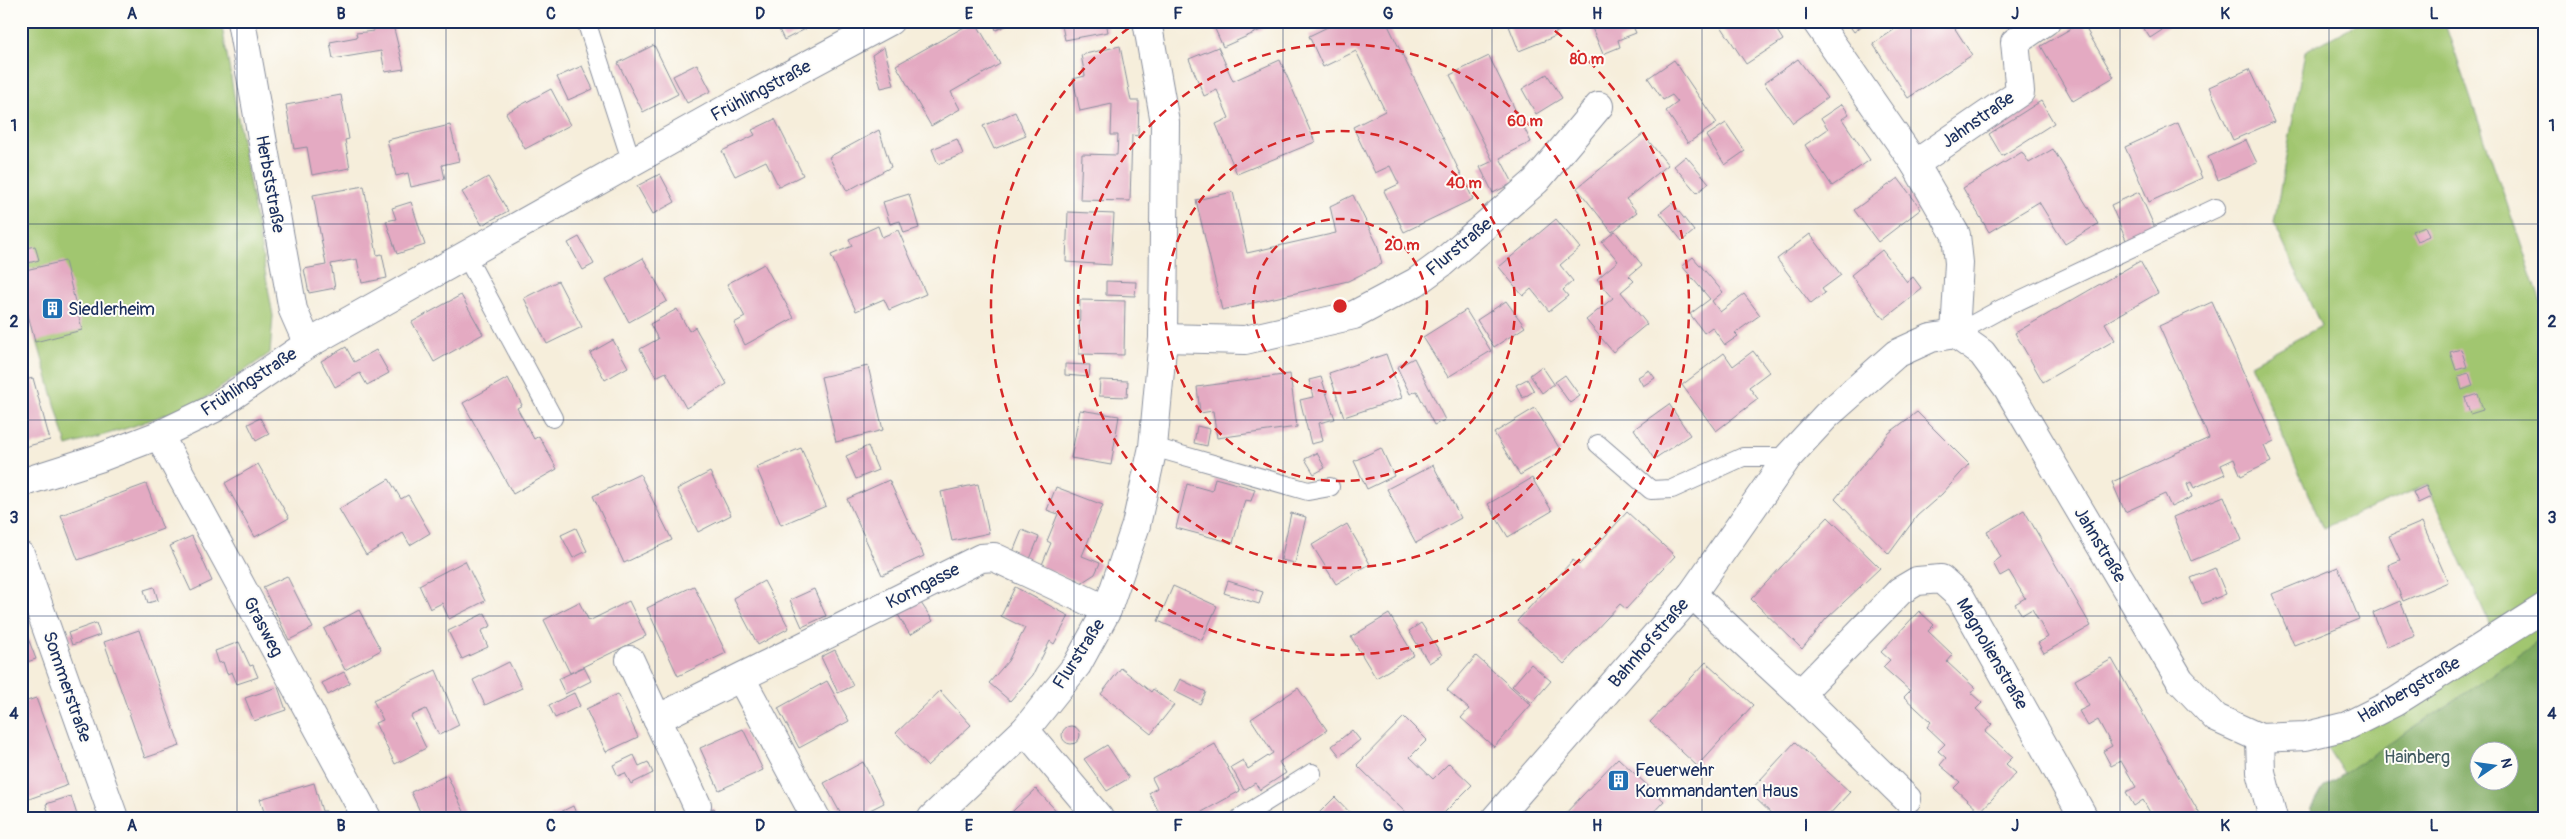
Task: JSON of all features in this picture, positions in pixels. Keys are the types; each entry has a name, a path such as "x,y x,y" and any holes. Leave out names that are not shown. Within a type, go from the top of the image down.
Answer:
{"street":[{"name":"Herbststraße","path":"241,21 293,310 308,344"},
{"name":"Frühlingstraße","path":"21,482 99,458 159,435 213,409 308,344 737,103 890,21"},
{"name":"Flurstraße","path":"932,818 1026,730 1077,664 1107,610 1136,525 1153,447 1162,338 1165,122 1147,21"},
{"path":"1816,21 1915,164 1956,235 1959,263 1955,334"},
{"name":"Jahnstraße","path":"1915,164 2020,92 2015,42 2046,21"},
{"name":"Flurstraße","path":"1162,338 1245,340 1354,314 1416,282 1442,263 1536,181 1599,106"},
{"name":"Jahnstraße","path":"1955,334 1982,353 2007,387 2180,680 2216,718 2260,738"},
{"name":"Bahnhofstraße","path":"1496,818 1692,594 1788,457 1826,416 1896,354 1931,338 1955,334"},
{"name":"Grasweg","path":"159,435 367,818"},
{"name":"Sommerstraße","path":"21,556 114,818"},
{"name":"Korngasse","path":"657,719 981,558 994,557 1107,610"},
{"name":"Magnolienstraße","path":"1800,694 1900,591 1917,581 1941,579 1960,596 2084,818"},
{"path":"1692,594 1800,694 1907,798"},
{"name":"Hainbergstraße","path":"2260,738 2306,736 2347,726 2395,702 2545,607"},
{"path":"630,660 697,805"},
{"path":"741,678 816,818"},
{"path":"1026,730 1099,818"},
{"path":"2260,738 2261,772 2272,818"}],"lane":[{"path":"586,21 632,163"},
{"path":"1955,334 2001,308 2216,208"},
{"path":"466,256 553,418"},
{"path":"1598,444 1652,490 1672,489 1743,457 1788,457"},
{"path":"1153,447 1308,491 1330,487"},
{"path":"1240,818 1312,774"}],"green space":[{"path":"21,21 221,21 273,316 270,353 200,402 131,427 67,446 21,284"},
{"path":"2362,21 2444,21 2545,314 2545,818 2372,818 2321,738 2496,638 2427,485 2323,528 2251,364 2321,326 2274,223 2305,52"},
{"name":"Hainberg","path":"2545,635 2545,818 2313,818 2311,810 2323,788 2507,665"}],"building":[{"path":"372,21 392,21 404,69 385,72 381,51 333,59 330,42 357,37 356,33 374,31"},
{"path":"775,21 821,21 784,40"},
{"path":"975,21 1000,64 951,92 960,109 931,126 896,65"},
{"path":"993,21 1018,21 996,30"},
{"path":"1061,21 1106,21 1108,32 1065,40"},
{"path":"1233,21 1281,21 1223,47 1215,29"},
{"path":"1340,21 1386,21 1473,199 1404,232 1384,191 1399,184 1390,166 1375,173 1353,127 1385,111 1356,51 1323,67 1309,36"},
{"path":"1507,21 1582,21 1555,33 1556,36 1519,51"},
{"path":"1589,21 1637,21 1632,24 1636,33 1618,40 1620,47 1603,54"},
{"path":"1729,21 1771,21 1783,40 1746,64 1721,26"},
{"path":"1846,21 1868,21 1854,32"},
{"path":"1907,21 1950,21 1972,55 1908,98 1873,44"},
{"path":"2139,21 2176,21 2150,38"},
{"path":"2082,22 2114,77 2073,101 2041,46"},
{"path":"654,45 678,94 643,112 618,63"},
{"path":"1120,46 1131,101 1139,101 1138,136 1132,135 1130,201 1080,200 1082,154 1117,155 1118,135 1111,135 1112,104 1080,111 1073,79 1085,76 1081,55"},
{"path":"884,47 894,85 881,88 872,55"},
{"path":"1218,47 1233,81 1280,60 1315,142 1237,174 1216,124 1229,118 1217,90 1204,96 1189,59"},
{"path":"1489,56 1531,142 1500,158 1513,183 1493,193 1480,167 1493,161 1450,75"},
{"path":"1798,59 1827,98 1793,123 1764,83"},
{"path":"1674,60 1717,123 1688,143 1666,111 1678,102 1672,95 1663,100 1648,78"},
{"path":"697,64 711,91 687,103 673,76"},
{"path":"582,66 593,89 568,100 557,77"},
{"path":"2249,69 2274,122 2233,140 2209,87"},
{"path":"1547,74 1562,98 1536,114 1522,89"},
{"path":"551,89 570,125 525,149 506,113"},
{"path":"341,95 349,139 345,140 350,168 312,175 307,147 294,149 286,105"},
{"path":"2041,101 2054,123 2002,156 1989,134"},
{"path":"1842,104 1849,114 1842,119 1870,160 1832,186 1805,145 1828,129 1821,118"},
{"path":"1015,112 1026,136 994,149 983,126"},
{"path":"775,119 803,175 779,187 766,161 735,176 722,151 755,135 752,130"},
{"path":"1726,123 1745,151 1725,165 1706,136"},
{"path":"2178,123 2202,178 2149,202 2125,147"},
{"path":"450,125 459,161 442,165 445,179 411,187 408,173 396,176 387,140"},
{"path":"879,130 891,167 847,191 829,157"},
{"path":"1643,134 1668,165 1626,199 1637,212 1612,232 1577,188"},
{"path":"957,139 963,154 938,164 932,149"},
{"path":"2246,140 2257,163 2218,180 2208,157"},
{"path":"2053,149 2098,224 2065,244 2039,202 1989,232 1963,188 2022,152 2029,163"},
{"path":"1686,156 1709,183 1697,193 1674,166"},
{"path":"660,174 675,202 653,214 637,186"},
{"path":"488,177 508,211 482,225 462,192"},
{"path":"1898,178 1921,209 1878,242 1854,210"},
{"path":"364,186 377,255 382,254 387,278 362,283 357,259 331,264 335,288 309,293 304,269 326,265 313,195"},
{"path":"1233,192 1247,253 1336,233 1330,206 1353,195 1377,244 1382,264 1348,281 1222,310 1196,200"},
{"path":"2139,192 2155,228 2126,240 2111,205"},
{"path":"909,194 919,228 904,233 900,221 890,224 883,202"},
{"path":"411,202 425,245 397,254 386,221 396,219 392,208"},
{"path":"1672,203 1694,231 1682,241 1660,213"},
{"path":"1068,212 1114,214 1111,265 1066,262"},
{"path":"1556,219 1580,248 1560,265 1573,281 1563,290 1568,296 1549,311 1531,289 1523,296 1499,267"},
{"path":"878,226 882,237 898,230 926,294 889,310 884,299 856,311 831,255 852,246 849,239"},
{"path":"2425,226 2429,236 2417,241 2412,231"},
{"path":"1615,231 1642,265 1629,276 1634,281 1621,292 1647,324 1613,352 1586,320 1613,298 1597,279 1618,261 1602,242"},
{"path":"1810,234 1841,275 1822,289 1825,293 1811,304 1777,259"},
{"path":"579,237 594,264 583,270 568,243"},
{"path":"35,246 39,260 21,265 21,249"},
{"path":"1882,250 1907,282 1913,277 1922,289 1884,319 1851,275"},
{"path":"1693,257 1723,292 1712,301 1720,312 1744,294 1760,315 1735,333 1738,336 1725,345 1712,327 1704,333 1690,314 1710,299 1682,266"},
{"path":"643,258 667,301 629,322 606,279"},
{"name":"Siedlerheim","path":"65,261 82,330 35,342 21,288 21,271"},
{"path":"2140,261 2158,293 2105,323 2115,340 2043,382 2015,333"},
{"path":"764,264 794,318 745,345 734,323 745,317 727,284"},
{"path":"558,281 582,327 547,344 524,298"},
{"path":"1106,281 1136,282 1135,296 1106,295"},
{"path":"461,295 483,334 434,362 412,322"},
{"path":"1080,300 1125,301 1124,355 1079,354"},
{"path":"1506,301 1525,327 1494,347 1477,320"},
{"path":"2212,302 2274,441 2264,446 2271,462 2241,476 2234,459 2221,465 2225,474 2194,488 2191,482 2187,484 2192,497 2171,507 2165,494 2125,512 2112,482 2209,438 2159,326"},
{"path":"677,309 689,331 695,327 727,384 686,408 666,372 656,377 640,349 658,339 650,324"},
{"path":"1466,310 1491,351 1448,377 1423,337"},
{"path":"613,340 628,367 605,380 590,353"},
{"path":"346,347 354,362 376,350 389,373 367,385 360,373 335,387 321,361"},
{"path":"2461,349 2467,367 2456,370 2450,352"},
{"path":"1753,351 1769,372 1749,387 1758,399 1716,431 1682,385 1724,353 1733,366"},
{"path":"1386,354 1402,398 1344,417 1329,373"},
{"path":"1414,358 1445,420 1434,425 1417,391 1410,394 1397,367"},
{"path":"1065,364 1090,365 1089,377 1065,375"},
{"path":"868,366 883,430 836,442 821,377"},
{"path":"1542,366 1554,384 1542,393 1530,375"},
{"path":"1649,370 1655,378 1643,386 1638,377"},
{"path":"2469,373 2473,386 2462,390 2458,376"},
{"path":"1290,374 1297,427 1217,438 1213,411 1200,413 1197,387"},
{"path":"1565,375 1580,396 1570,403 1555,382"},
{"path":"1321,377 1335,419 1319,423 1323,441 1311,444 1300,400 1313,397 1309,380"},
{"path":"33,378 50,440 21,448 21,381"},
{"path":"508,378 522,405 517,408 534,439 539,436 557,469 513,494 463,403"},
{"path":"1527,379 1534,391 1523,398 1516,385"},
{"path":"1100,380 1128,381 1127,397 1099,396"},
{"path":"2478,394 2483,410 2470,414 2465,398"},
{"path":"1669,404 1690,435 1654,459 1634,429"},
{"path":"1535,408 1561,451 1520,475 1494,433"},
{"path":"1080,410 1119,416 1111,465 1071,458"},
{"path":"1917,412 1969,464 1942,494 1917,516 1889,554 1835,499 1889,433"},
{"path":"260,418 269,434 256,441 248,424"},
{"path":"1197,426 1210,429 1207,446 1194,443"},
{"path":"868,446 878,470 856,479 846,456"},
{"path":"801,448 826,506 781,525 756,467"},
{"path":"1381,448 1394,476 1367,489 1354,461"},
{"path":"1317,453 1325,468 1314,474 1305,459"},
{"path":"258,464 289,518 255,537 225,483"},
{"path":"1433,465 1461,518 1416,543 1387,489"},
{"path":"710,472 731,515 698,532 677,489"},
{"path":"640,474 672,540 624,563 593,496"},
{"path":"1215,478 1255,489 1251,501 1245,500 1233,543 1176,528 1187,484 1212,491"},
{"path":"1532,478 1552,511 1508,537 1488,504"},
{"path":"389,479 401,499 408,495 430,533 410,545 403,533 366,555 339,509"},
{"path":"889,480 924,556 882,575 847,499"},
{"path":"146,484 163,529 78,560 61,515"},
{"path":"978,484 989,533 952,541 941,492"},
{"path":"2426,486 2431,497 2418,503 2413,492"},
{"path":"1056,487 1103,505 1082,556 1100,563 1095,574 1081,583 1041,567 1051,543 1047,541 1058,514 1047,510"},
{"path":"2224,496 2242,540 2191,561 2173,517"},
{"path":"2024,510 2091,626 2044,653 2038,643 2048,637 2032,609 2022,615 2015,604 2025,598 2009,571 2000,576 1993,563 2001,557 1987,532"},
{"path":"1627,512 1675,556 1626,609 1620,604 1564,664 1517,621 1573,560 1579,565"},
{"path":"1291,513 1306,517 1295,563 1281,560"},
{"path":"1828,517 1880,568 1826,619 1802,649 1751,599"},
{"path":"2422,522 2448,582 2403,601 2388,565 2400,560 2389,536"},
{"path":"1347,524 1370,564 1336,584 1312,545"},
{"path":"576,528 587,551 573,558 561,535"},
{"path":"1022,530 1039,537 1030,559 1013,552"},
{"path":"192,536 212,581 191,591 170,546"},
{"path":"465,561 485,601 449,619 442,603 430,609 419,585"},
{"path":"2338,567 2359,619 2294,645 2272,594"},
{"path":"2215,568 2226,594 2202,604 2191,578"},
{"path":"287,576 313,628 289,640 263,587"},
{"path":"764,581 789,628 758,645 733,598"},
{"path":"1228,581 1263,592 1259,604 1224,593"},
{"path":"694,586 726,653 678,676 647,608"},
{"path":"1173,586 1217,606 1202,640 1158,621"},
{"path":"154,587 158,600 148,603 144,590"},
{"path":"1015,587 1069,616 1054,644 1050,641 1033,675 1010,701 989,683 1008,661 1025,628 1001,616"},
{"path":"814,589 826,616 802,627 790,600"},
{"path":"919,600 933,621 910,635 897,613"},
{"path":"629,601 646,636 570,673 544,620 579,602 589,621"},
{"path":"2400,601 2415,636 2387,647 2373,613"},
{"path":"359,610 381,650 345,670 324,629"},
{"path":"1919,611 1934,625 1928,631 1953,655 1947,662 1975,688 1971,693 1982,703 1976,709 1992,724 1985,732 2013,757 2006,764 2016,773 1980,812 1954,788 1960,782 1940,765 1946,758 1938,751 1945,744 1927,727 1931,722 1904,697 1910,691 1883,667 1890,660 1881,652"},
{"path":"485,613 491,626 481,631 488,647 462,659 448,631"},
{"path":"1389,614 1414,655 1376,678 1351,637"},
{"path":"96,623 100,635 72,645 68,633"},
{"path":"1421,623 1442,655 1429,663 1409,631"},
{"path":"139,630 180,746 145,758 104,642"},
{"path":"26,633 36,659 21,664 21,635"},
{"path":"239,642 250,666 253,665 258,677 237,684 232,672 227,674 223,662 219,663 215,651"},
{"path":"835,650 853,686 838,693 821,657"},
{"path":"1476,656 1531,705 1494,747 1461,718 1469,709 1447,690"},
{"path":"2112,659 2202,818 2153,818 2143,800 2134,806 2126,792 2136,787 2121,761 2111,766 2103,751 2112,746 2098,720 2088,726 2079,711 2089,706 2075,680"},
{"path":"509,662 522,688 485,705 473,680"},
{"path":"1706,662 1753,705 1697,766 1650,722"},
{"path":"1531,664 1551,681 1532,703 1512,686"},
{"path":"584,667 591,681 565,694 558,679"},
{"path":"1121,668 1151,692 1153,689 1174,705 1151,734 1101,694"},
{"path":"436,670 459,725 439,735 426,709 411,716 426,748 395,764 375,723 383,720 373,700"},
{"path":"344,672 350,683 328,695 322,683"},
{"path":"1180,679 1206,692 1200,704 1174,691"},
{"path":"827,681 849,721 799,748 778,708"},
{"path":"278,687 286,710 254,721 245,698"},
{"path":"1298,688 1327,730 1279,762 1286,773 1260,790 1255,783 1244,790 1231,767 1243,760 1248,769 1273,753 1251,719"},
{"path":"940,691 971,725 927,766 896,733"},
{"path":"574,693 580,706 555,718 549,705"},
{"path":"618,694 638,737 606,752 586,709"},
{"path":"36,698 68,785 29,799 21,777 21,703"},
{"path":"1404,717 1427,740 1410,757 1433,779 1449,763 1472,785 1439,818 1411,818 1357,765"},
{"path":"1071,726 1077,729 1080,735 1077,741 1071,744 1065,741 1062,735 1065,729"},
{"path":"743,729 763,770 719,790 700,748"},
{"path":"1352,730 1360,740 1340,756 1332,746"},
{"path":"1795,742 1850,792 1826,818 1776,818 1749,792"},
{"path":"1215,744 1240,791 1191,818 1174,818 1172,815 1162,818 1149,793 1157,788 1152,778"},
{"path":"1107,745 1129,778 1107,791 1084,759"},
{"path":"634,755 639,766 648,762 653,773 631,784 625,773 618,776 613,765"},
{"name":"Feuerwehr Kommandanten Haus","path":"1618,758 1664,801 1648,818 1564,818 1563,816"},
{"path":"863,762 884,803 870,810 873,818 843,818 824,783"},
{"path":"447,775 467,818 423,818 411,792"},
{"path":"314,783 322,811 326,811 328,818 266,818 260,799"},
{"path":"1036,789 1063,818 1006,818 1014,810"},
{"path":"71,796 78,818 42,818 49,815 46,804"},
{"path":"1335,797 1355,818 1314,818"},
{"path":"573,806 578,818 548,818"},
{"path":"714,808 718,818 700,818 702,813"}],"place":[{"name":"Siedlerheim","path":"52,309"},
{"name":"Feuerwehr Kommandanten Haus","path":"1619,780"}]}
